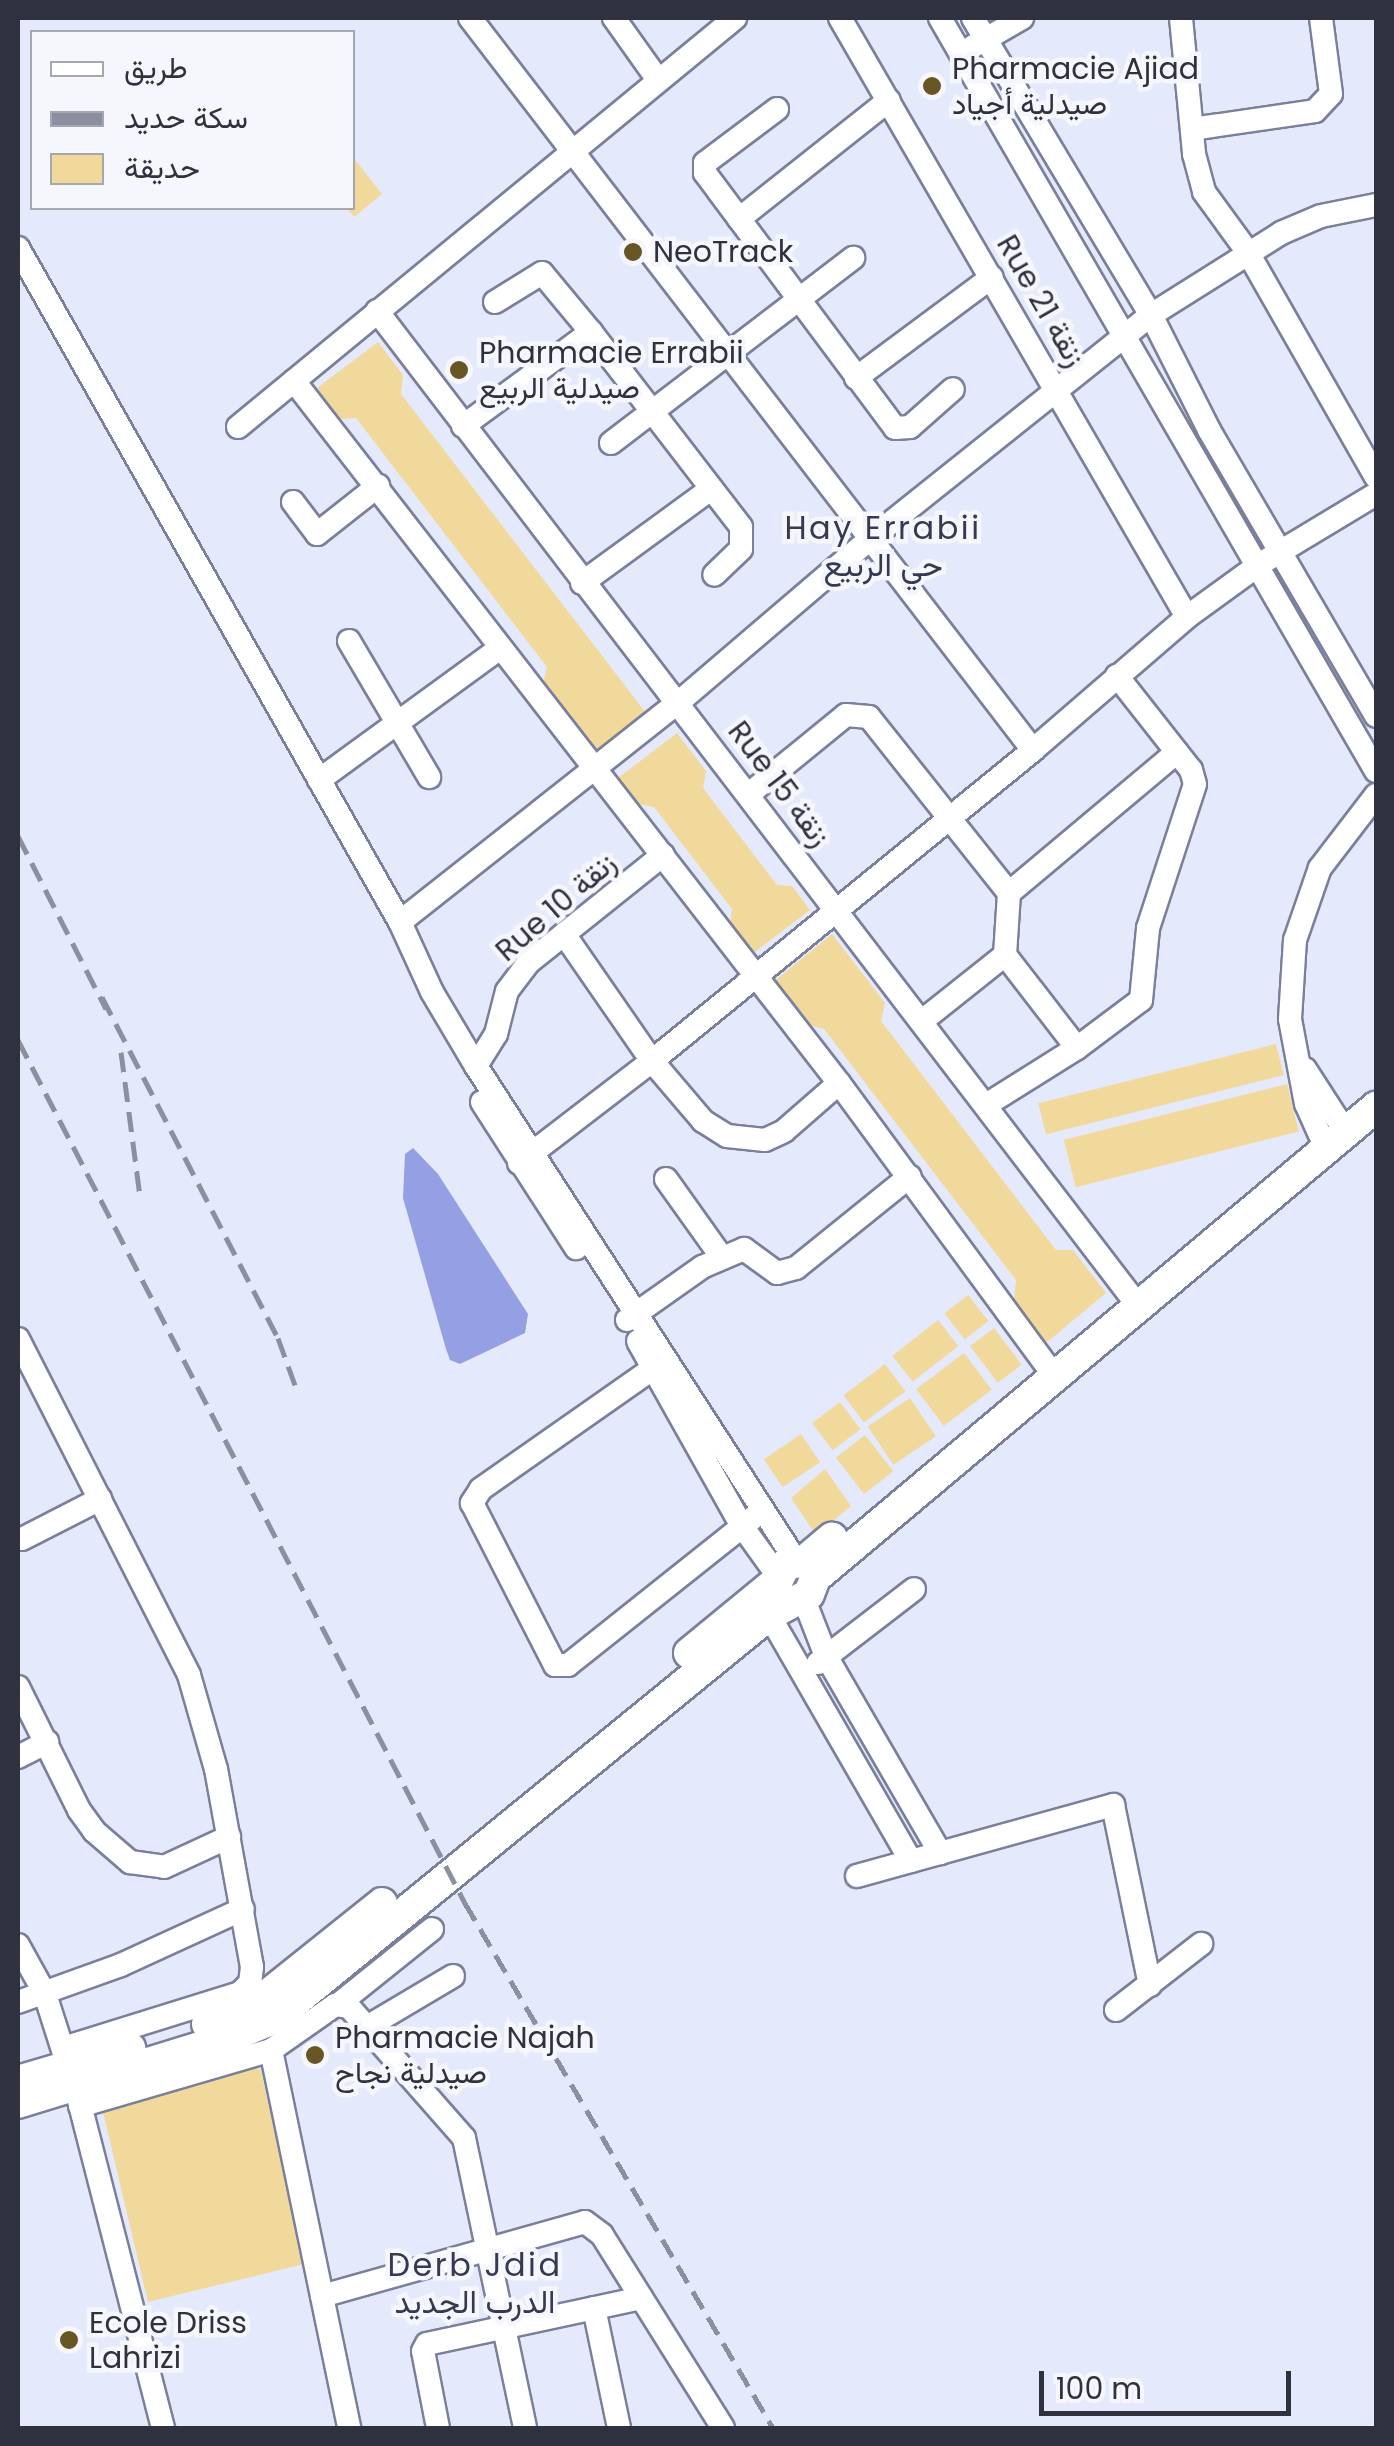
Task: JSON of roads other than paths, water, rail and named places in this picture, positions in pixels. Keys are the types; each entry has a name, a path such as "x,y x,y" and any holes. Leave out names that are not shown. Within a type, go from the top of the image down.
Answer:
{"main road":[{"path":"18,2081 72,2076 226,2039 275,2018 1376,1088"},
{"path":"792,1584 1376,1107"},
{"path":"18,2103 72,2076"}],"street":[{"path":"470,18 726,356 1033,750"},
{"path":"614,18 658,80"},
{"path":"238,427 735,18"},
{"name":"Rue 21 زنقة","path":"840,18 1186,617"},
{"path":"940,18 1260,564 1376,771"},
{"path":"973,18 1152,315 1209,430 1376,716"},
{"path":"960,54 1022,18"},
{"path":"1181,18 1192,129 1204,192 1247,251 1376,477"},
{"path":"1192,129 1295,116 1315,111 1326,102 1331,78 1321,18"},
{"path":"739,219 889,100"},
{"path":"778,109 703,167 798,301 898,429 910,426 953,389"},
{"path":"400,922 679,702 1056,387 1152,315 1247,251 1321,216 1376,205"},
{"path":"18,248 400,922 432,992 527,1158"},
{"path":"611,443 852,258"},
{"path":"495,302 542,273 597,338 741,527 740,549 714,575"},
{"path":"856,378 992,277"},
{"name":"Rue 15 زنقة","path":"378,311 582,583 679,702 1130,1295"},
{"path":"463,426 597,338"},
{"path":"294,381 839,1083 1046,1365"},
{"path":"293,502 316,534 378,486"},
{"path":"582,583 711,489"},
{"path":"527,1158 1033,750 1186,617 1260,564 1376,494"},
{"path":"349,641 429,777"},
{"path":"319,780 500,648"},
{"path":"986,1105 1078,1048 1141,1000 1148,928 1174,841 1192,803 1190,770 1117,676"},
{"path":"748,794 833,724 858,713 870,716 1009,893 1005,955 1078,1048"},
{"path":"1009,893 1178,752"},
{"path":"1329,1127 1298,1058 1290,1019 1290,978 1305,900 1343,833 1376,795"},
{"name":"Rue 10 زنقة","path":"476,1066 496,1034 507,990 528,962 663,855"},
{"path":"564,934 652,1061 703,1121 726,1136 765,1140 784,1131 839,1083"},
{"path":"922,1022 1005,955"},
{"path":"432,992 444,1039 766,1509 792,1584 826,1656 940,1853"},
{"path":"632,1317 721,1256 744,1249 777,1273 787,1273 910,1176"},
{"path":"666,1179 721,1256"},
{"path":"632,1317 742,1526 792,1584 803,1674 911,1861"},
{"path":"18,1339 188,1675 216,1768 252,1967 246,1990 72,2076"},
{"path":"655,1367 481,1489 472,1503 555,1664 568,1664 766,1509"},
{"path":"22,1540 100,1498"},
{"path":"803,1674 914,1589"},
{"path":"18,1687 79,1810 94,1831 130,1862 164,1867 229,1837"},
{"path":"18,1757 47,1742"},
{"path":"856,1876 1113,1806 1150,1985"},
{"path":"18,2002 121,1965 243,1909"},
{"path":"72,2076 272,2050 340,2003 432,1929"},
{"path":"1116,2010 1200,1944"},
{"path":"18,1945 45,1994 72,2076 163,2428"},
{"path":"367,2027 453,1976"},
{"path":"340,2003 367,2027 464,2138 526,2428"},
{"path":"272,2050 349,2428"},
{"path":"322,2296 585,2222 602,2235 723,2428"},
{"path":"438,2428 422,2351 427,2344 641,2298"},
{"path":"594,2308 620,2428"}],"water":[{"path":"413,1148 438,1174 528,1314 525,1333 460,1364 450,1360 446,1349 403,1198 405,1154"}],"railway":[{"path":"18,836 106,1009"},
{"path":"102,997 278,1338 295,1385"},
{"path":"18,1040 465,1903 773,2428"},
{"path":"121,1052 140,1196"}],"place":[{"name":"Pharmacie Ajiad صيدلية أجياد","path":"932,86"},
{"name":"NeoTrack","path":"633,252"},
{"name":"Pharmacie Errabii صيدلية الربيع","path":"459,370"},
{"name":"Pharmacie Najah صيدلية نجاح","path":"315,2055"},
{"name":"Ecole Driss Lahrizi","path":"69,2340"}],"district":[{"name":"Hay Errabii حي الربيع","path":"883,548"},
{"name":"Derb Jdid الدرب الجديد","path":"475,2284"}]}
